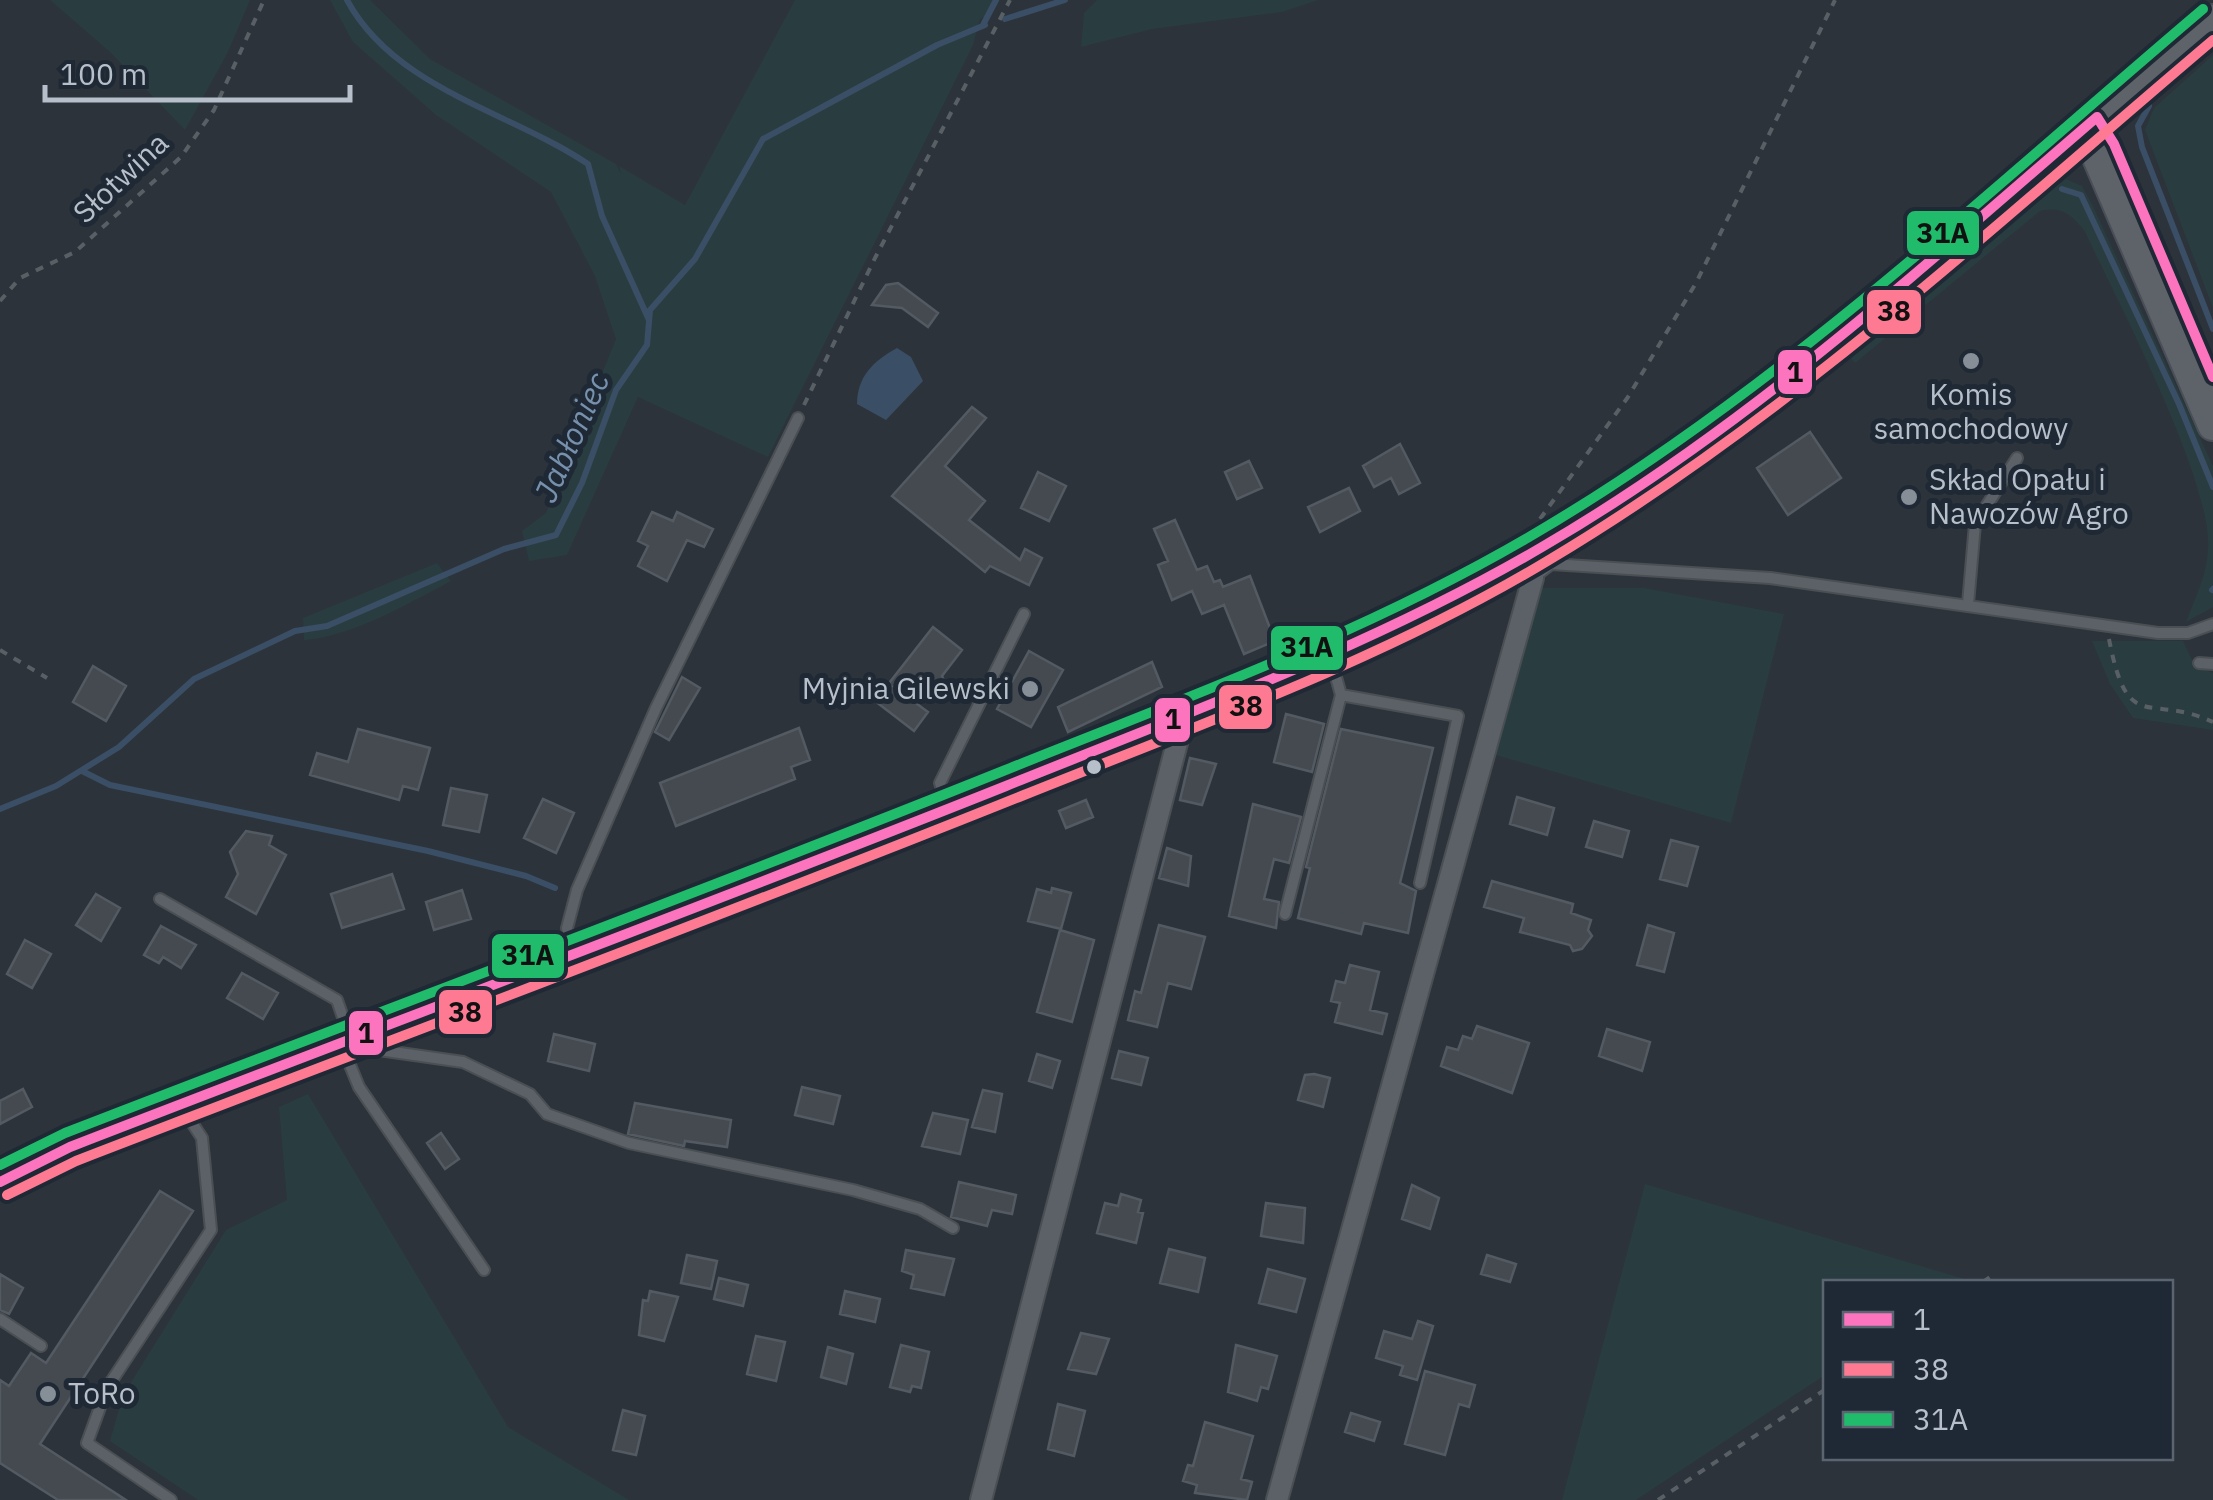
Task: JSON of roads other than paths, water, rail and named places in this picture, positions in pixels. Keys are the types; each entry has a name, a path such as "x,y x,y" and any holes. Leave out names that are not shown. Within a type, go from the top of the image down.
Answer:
{"main road":[{"path":"0,1182 70,1147 1172,720 1330,654 1532,562 1788,382 2213,20"},
{"path":"2089,124 2114,144 2213,377"},
{"path":"2089,124 2096,153 2213,425"}],"street":[{"path":"1277,1500 1532,562"},
{"path":"981,1500 1177,743 1172,720"}],"lane":[{"path":"573,955 567,928 577,890 656,708 798,418"},
{"path":"1968,604 1975,524 2016,458"},
{"path":"1532,562 1770,578 2158,633 2188,632 2213,624"},
{"path":"948,810 940,783 1024,614"},
{"path":"1285,914 1342,694 1330,654"},
{"path":"2199,663 2213,664"},
{"path":"1342,694 1458,716 1420,883"},
{"path":"160,899 336,1000 352,1038 359,1087 484,1270"},
{"path":"352,1038 372,1049 463,1062 530,1094 547,1114 629,1143 853,1190 920,1209 953,1228"},
{"path":"171,1500 87,1444 106,1388 211,1230 202,1138 181,1104"},
{"path":"0,1319 41,1346"}],"water":[{"path":"897,348 911,357 923,381 886,420 857,404 858,394 868,371"}],"waterway":[{"name":"Jabłoniec","path":"347,0 368,30 394,56 424,77 588,164 602,216 649,320"},
{"path":"983,25 996,0"},
{"path":"1005,19 1065,0"},
{"name":"Jabłoniec","path":"0,809 56,786 119,747 194,679 295,631 327,626 504,549 556,535 582,483 616,390 647,345 650,310 695,259 763,139 937,45 985,25"},
{"path":"2149,106 2138,126 2142,147 2213,329"},
{"path":"2062,189 2081,195 2179,404 2213,487"},
{"path":"82,771 110,785 428,851 526,876 555,888"}],"place":[{"name":"Komis samochodowy","path":"1971,361"},
{"name":"Skład Opału i Nawozów Agro","path":"1909,497"},
{"name":"Myjnia Gilewski","path":"1030,689"},
{"name":"ToRo","path":"48,1394"}]}
